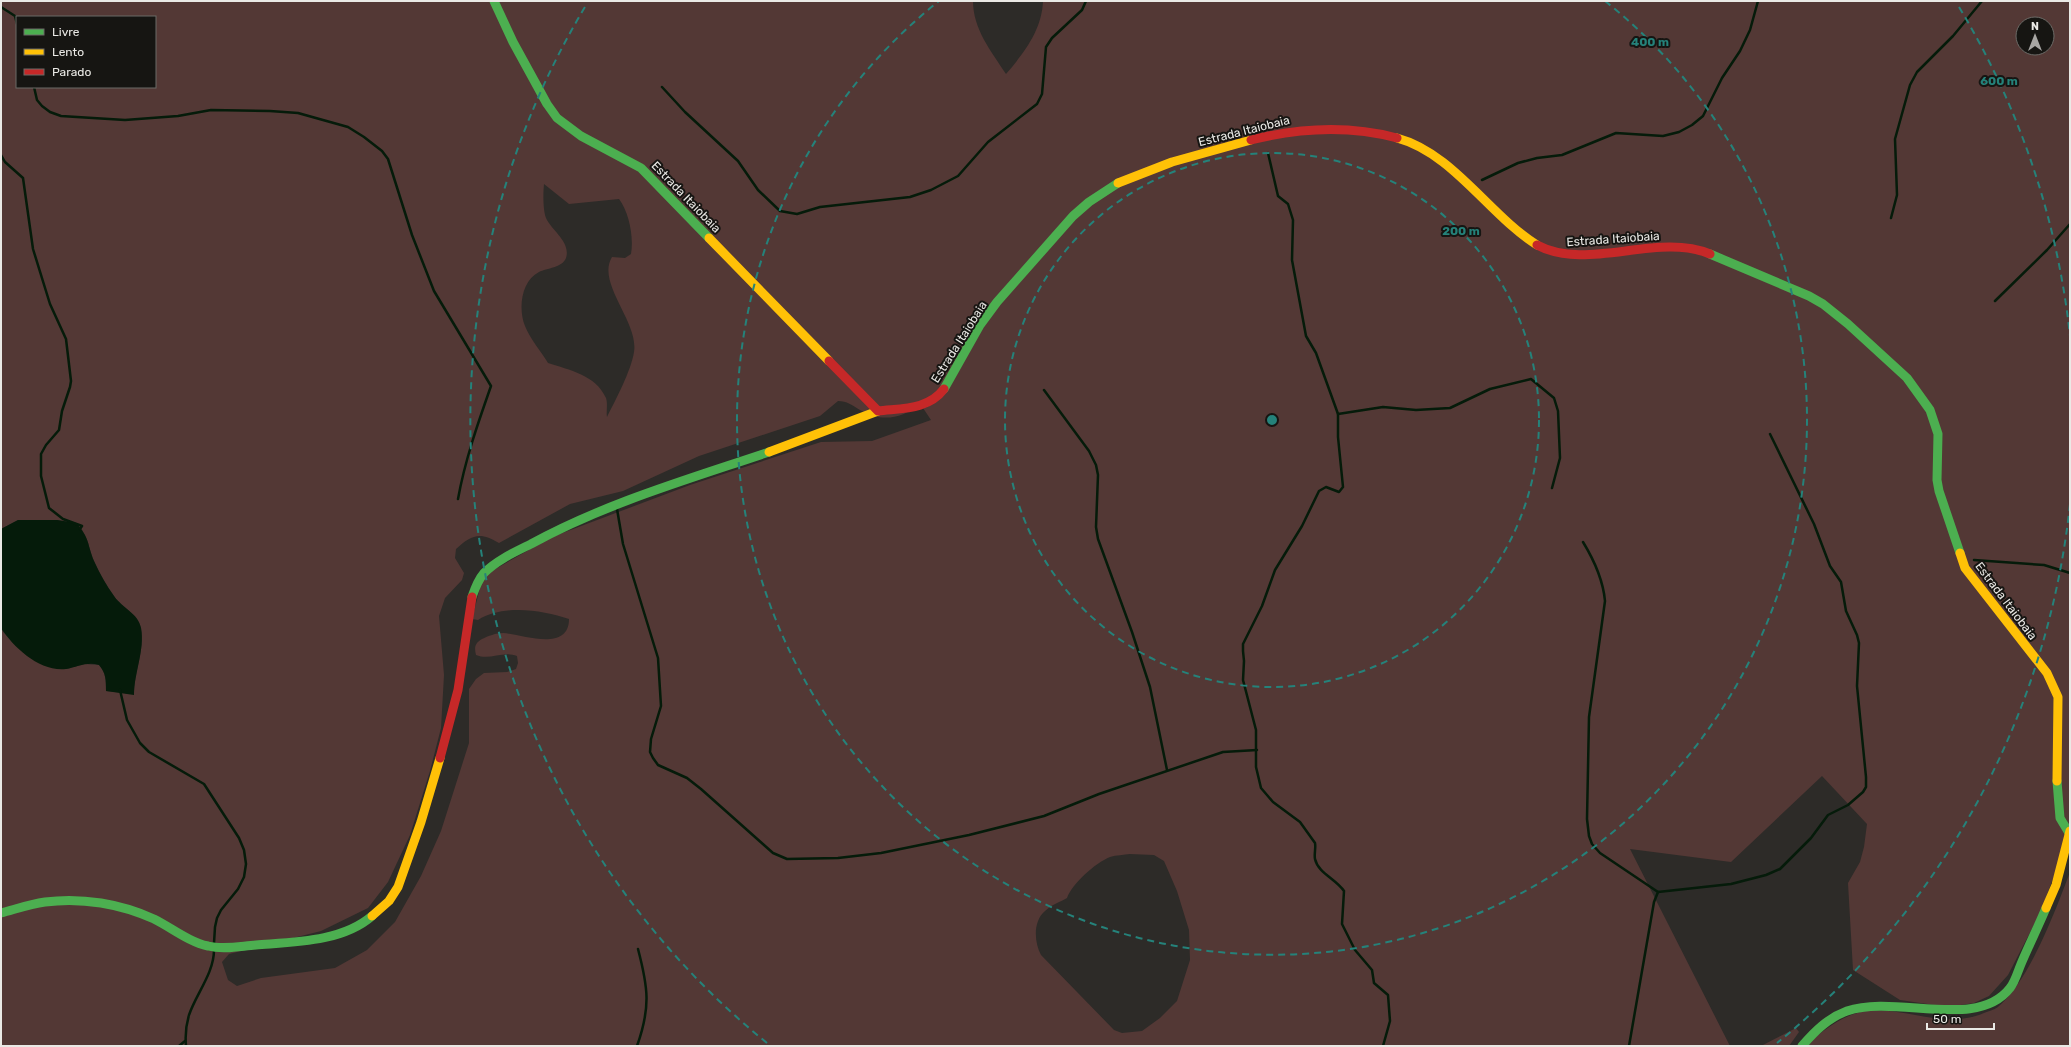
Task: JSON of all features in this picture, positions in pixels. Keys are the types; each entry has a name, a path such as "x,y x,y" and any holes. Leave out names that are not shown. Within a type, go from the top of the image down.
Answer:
{"street":[{"name":"Estrada Itaiobaia","path":"494,1 520,56 547,104 557,118 581,136 641,168 878,411 926,404 937,397 948,384 986,316 1066,224 1088,203 1107,189 1133,176 1166,163 1269,135 1296,130 1327,129 1367,133 1401,140 1422,150 1439,161 1523,235 1537,245 1564,255 1578,256 1666,247 1688,248 1705,252 1808,296 1823,304 1848,324 1907,378 1921,395 1935,422 1939,444 1937,480 1939,491 1943,507 1965,568 2004,620 2047,673 2054,685 2058,697 2057,796 2060,818 2070,832"},
{"path":"1,914 51,901 91,901 144,915 166,924 193,942 203,946 220,948 321,938 344,932 365,922 389,901 398,887 421,822 458,690 471,603 475,586 484,573 499,561 551,533 622,502 772,451 878,411"},
{"path":"1802,1046 1817,1030 1835,1016 1861,1007 1918,1007 1956,1010 1983,1006 2003,996 2011,987 2049,904 2062,868 2070,832"}],"shaded area":[{"path":"1,1 973,1 979,30 1006,74 1019,58 1036,31 1042,12 1043,1 2070,1 2070,834 2040,913 2008,975 1989,996 1974,1003 1948,1007 1900,1000 1853,970 1848,883 1860,862 1864,847 1867,824 1822,776 1731,862 1630,849 1730,1046 1,1046 1,628 4,633 66,669 85,664 99,665 105,677 106,691 134,694 134,686 142,644 141,628 137,618 117,600 111,592 94,561 86,537 81,528 76,523 57,520 18,520 1,529","holes":["544,184 569,204 619,199 626,211 630,225 632,240 631,254 625,258 612,257 609,267 609,279 630,328 634,340 634,352 627,376 607,417 607,400 596,384 581,374 548,363 530,336 523,319 523,296 528,282 539,272 561,264 566,258 567,252 566,247 560,237 546,218 543,197","838,401 849,404 876,417 884,418 899,416 921,405 931,420 872,441 821,442 690,485 552,537 483,576 472,619 478,620 488,615 511,610 535,611 569,619 567,629 561,636 553,639 532,638 500,633 484,638 476,644 476,655 486,657 512,654 517,656 518,663 516,669 507,672 484,673 476,679 469,689 469,743 441,831 421,876 395,922 367,950 335,968 261,978 237,986 228,980 222,962 229,954 321,931 368,908 388,882 410,835 430,771 441,728 444,675 439,616 445,598 462,580 464,573 455,558 456,549 466,540 476,536 486,537 499,543 570,504 623,491 699,456 820,416","1130,854 1154,855 1164,861 1177,891 1189,930 1190,960 1177,1001 1160,1018 1142,1031 1122,1033 1114,1030 1041,955 1036,938 1038,920 1050,907 1067,898 1079,880 1104,860 1110,857"]},
{"path":"18,520 57,520 76,523 81,528 88,541 94,561 106,584 117,600 137,618 141,628 142,645 134,687 134,695 106,691 105,677 99,665 87,664 66,669 47,667 37,663 20,651 6,636 1,628 1,529"},
{"path":"2070,872 2070,1046 1805,1046 1824,1030 1838,1021 1861,1012 1876,1010 1892,1011 1953,1019 1968,1018 1995,1009 2009,996 2031,963"},
{"path":"1796,1028 1799,1032 1789,1046 1761,1046"}],"waterway":[{"path":"662,87 685,112 738,161 758,190 780,211 797,214 820,207 910,197 931,190 958,176 988,142 1037,104 1042,94 1046,47 1052,38 1082,10 1086,1"},
{"path":"1482,180 1518,163 1537,158 1562,155 1616,133 1663,136 1679,132 1692,125 1703,116 1722,78 1740,51 1750,30 1758,1"},
{"path":"1891,218 1897,195 1895,139 1910,85 1917,72 1953,36 1982,1"},
{"path":"1,7 15,16 16,20"},
{"path":"34,88 37,100 42,106 50,112 61,116 125,120 178,116 211,110 298,113 348,127 382,151 388,159 412,235 434,291 491,386 468,456 458,499"},
{"path":"1268,153 1278,196 1288,204 1293,220 1292,260 1306,336 1316,353 1338,414 1338,437 1343,487 1339,492 1326,487 1319,491 1302,526 1275,570 1262,606 1243,644 1243,680 1256,730 1256,767 1261,788 1273,802 1300,822 1315,843 1315,859 1317,864 1323,872 1337,883 1344,891 1342,924 1355,950 1372,970 1374,983 1388,995 1390,1021 1383,1046"},
{"path":"1,155 5,162 23,178 33,249 50,304 66,339 71,381 70,387 62,411 59,430 46,445 41,454 41,476 49,508 63,519 82,526 80,529"},
{"path":"1995,301 2047,250 2070,224"},
{"path":"1338,414 1383,407 1416,410 1450,408 1490,389 1531,379 1554,398 1558,411 1560,458 1552,488"},
{"path":"1044,390 1089,451 1096,465 1098,475 1096,527 1098,539 1132,632 1150,687 1167,770"},
{"path":"1583,542 1597,570 1605,601 1589,717 1587,819 1589,836 1592,844 1600,853 1658,892 1731,884 1766,875 1780,869 1811,838 1828,815 1848,805 1863,792 1866,787 1866,777 1857,686 1859,643 1857,635 1846,611 1841,582 1830,566 1814,524 1770,434"},
{"path":"617,509 623,544 658,658 661,706 651,739 650,752 658,765 687,778 773,853 787,859 838,858 881,853 969,835 1044,816 1099,794 1223,752 1257,750"},
{"path":"1974,560 2044,565 2070,573"},
{"path":"120,690 127,720 140,743 149,752 204,784 239,838 244,850 246,864 244,877 238,889 221,910 217,918 214,943"},
{"path":"1629,1046 1654,902 1658,892"},
{"path":"637,1046 646,1008 646,986 638,949"},
{"path":"186,1046 186,1030 189,1015 208,975 214,950"},
{"path":"179,1046 185,1041"}],"traffic: fast":[{"path":"494,1 513,42 547,104 557,118 581,136 641,168 709,238"},
{"path":"944,389 980,325 997,302 1073,216 1089,202 1118,183"},
{"path":"1710,254 1809,296 1823,304 1848,324 1907,378 1930,410 1938,434 1937,480 1939,491 1960,553"},
{"path":"472,597 477,584 489,568 500,560 559,529 618,504 678,482 769,452"},
{"path":"2057,781 2060,818 2069,833"},
{"path":"1,913 28,905 45,902 73,900 101,903 128,909 154,919 201,944 220,948 286,943 332,936 360,925 372,916"},
{"path":"1802,1046 1822,1026 1834,1017 1847,1011 1867,1007 1888,1006 1957,1010 1978,1007 1996,1001 2010,988 2013,983 2046,908"}],"traffic: slow":[{"path":"1397,138 1417,146 1436,157 1470,186 1503,218 1537,245"},
{"path":"1118,183 1172,162 1251,140"},
{"path":"709,238 829,361"},
{"path":"769,452 878,411"},
{"path":"1960,553 1965,568 2047,673 2058,697 2057,781"},
{"path":"372,916 389,901 398,887 421,822 440,758"},
{"path":"2046,908 2056,885 2070,831"}],"traffic: jam":[{"path":"1251,140 1287,133 1324,130 1360,131 1397,138"},
{"path":"1537,245 1557,252 1578,255 1668,247 1689,248 1710,254"},
{"path":"829,361 878,411 914,407 930,401 938,396 944,389"},
{"path":"440,758 458,690 472,597"}]}
